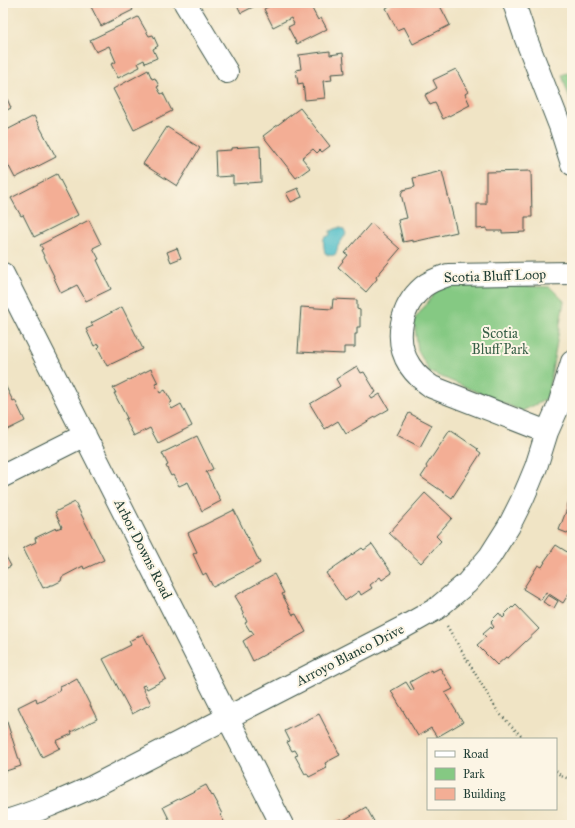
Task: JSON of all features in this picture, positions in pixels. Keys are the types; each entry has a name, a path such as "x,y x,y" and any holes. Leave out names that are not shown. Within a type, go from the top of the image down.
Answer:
{"street":[{"path":"185,3 228,72"},
{"path":"514,3 526,39 560,126 572,164"},
{"name":"Scotia Bluff Loop","path":"547,432 432,387 421,379 409,365 402,349 400,332 404,315 412,299 424,286 439,278 448,275 572,273"},
{"name":"Arbor Downs Road","path":"3,274 282,825"},
{"name":"Arroyo Blanco Drive","path":"3,822 53,804 92,787 404,627 436,609 467,583 490,556 509,526 536,468 547,432 559,405 572,362"},
{"path":"3,476 85,435"}],"path":[{"path":"445,624 498,712 523,738"},
{"path":"557,772 561,776 572,780"}],"green space":[{"path":"572,71 572,107 562,75"},
{"name":"Scotia Bluff Park","path":"454,283 550,287 564,301 547,399 522,411 430,372 418,351 414,320 437,290"}],"water":[{"path":"337,228 344,229 346,234 338,246 336,254 329,255 325,253 324,238 330,235 330,231"}],"building":[{"path":"89,3 129,3 133,10 101,26"},
{"path":"236,3 261,3 241,13"},
{"path":"276,3 309,3 318,20 321,18 327,29 297,44 288,27 294,24 291,18 273,27 264,9"},
{"path":"395,3 442,3 439,4 450,25 413,44 404,27 397,30 386,8"},
{"path":"138,17 149,36 153,35 158,46 153,49 157,58 145,63 144,60 138,63 140,67 118,78 111,64 116,62 109,46 96,52 90,40"},
{"path":"330,51 330,55 343,53 345,73 331,74 332,80 323,81 325,98 305,100 303,83 298,84 296,70 301,69 299,55"},
{"path":"456,69 468,92 465,94 470,105 443,119 435,103 430,105 425,95 437,88 433,80"},
{"path":"148,70 152,79 155,78 159,86 157,87 161,94 163,93 172,111 134,130 113,89"},
{"path":"3,87 11,108 3,112"},
{"path":"300,108 330,146 322,152 320,150 317,153 313,149 302,158 310,168 296,178 263,136"},
{"path":"34,116 56,157 15,178 3,155 3,132"},
{"path":"167,127 200,148 177,186 143,164"},
{"path":"260,146 261,182 233,184 233,176 216,177 215,151 231,150 231,148"},
{"path":"442,171 457,232 413,242 413,240 403,242 398,220 407,218 401,194 403,190 415,187 413,178"},
{"path":"531,171 532,217 525,217 525,232 502,233 502,231 487,231 487,228 477,229 477,204 486,204 486,172"},
{"path":"57,174 78,215 34,237 23,215 21,216 11,198"},
{"path":"298,188 302,197 291,202 286,193"},
{"path":"89,220 101,244 93,248 111,289 86,301 77,285 61,293 40,245"},
{"path":"371,223 400,249 376,277 377,279 366,292 338,267 348,255 345,253"},
{"path":"177,248 181,258 171,262 167,252"},
{"path":"333,299 357,300 357,309 360,310 360,327 357,327 357,334 355,334 355,347 344,347 344,354 298,352 301,307 332,309"},
{"path":"122,307 143,349 107,366 98,348 100,346 99,344 94,346 86,329 93,326 91,323"},
{"path":"357,366 361,373 364,372 376,392 370,396 372,399 380,394 389,409 346,434 338,421 325,429 310,404 340,386 336,379"},
{"path":"151,369 158,383 155,384 160,393 165,390 172,402 169,404 172,409 181,404 192,426 158,443 150,428 134,436 125,419 127,418 114,393 116,393 113,388"},
{"path":"3,381 13,401 15,400 25,421 3,432"},
{"path":"409,413 432,425 420,447 397,435"},
{"path":"450,430 478,449 477,450 481,453 452,498 421,477 427,468 426,466"},
{"path":"197,436 213,469 206,472 221,501 202,511 188,482 179,486 173,475 171,476 166,466 168,465 162,453"},
{"path":"425,493 452,518 436,536 441,541 421,563 389,533"},
{"path":"572,493 572,535 559,530"},
{"path":"75,502 104,560 84,569 83,566 62,577 61,581 43,588 23,548 36,542 35,538 56,528 62,527 55,512"},
{"path":"234,510 260,563 213,587 206,573 203,575 193,554 197,552 188,533"},
{"path":"372,544 392,573 382,580 380,577 370,585 372,588 361,595 359,591 345,601 326,573 362,548 364,550"},
{"path":"556,545 572,555 572,591 571,590 563,603 546,592 541,600 523,589 538,565 542,567"},
{"path":"3,551 11,566 3,570"},
{"path":"274,574 293,615 296,614 306,632 253,661 243,641 254,634 245,623 247,622 241,609 242,608 235,596"},
{"path":"548,595 558,601 554,608 543,602"},
{"path":"516,605 539,629 508,658 506,657 497,665 477,645 486,637 483,634 491,627 492,629 494,627 491,621 499,613 503,618 512,607 513,608"},
{"path":"143,634 166,679 147,689 145,685 142,686 151,704 132,714 103,659 131,645 129,641"},
{"path":"440,668 453,689 445,693 463,722 437,737 431,728 418,736 391,691 406,682 411,690 414,689 410,682 431,670 432,672"},
{"path":"77,679 97,719 71,732 72,734 56,741 60,748 42,757 18,707 36,698 37,702 59,691 60,686"},
{"path":"319,714 340,755 325,763 327,768 309,777 307,773 305,774 295,756 298,755 295,750 292,751 287,742 290,741 285,731"},
{"path":"6,719 21,766 3,772 3,720"},
{"path":"206,785 218,804 222,814 220,815 226,825 172,825 163,807"},
{"path":"366,807 376,825 329,825 341,819 342,821"}]}
